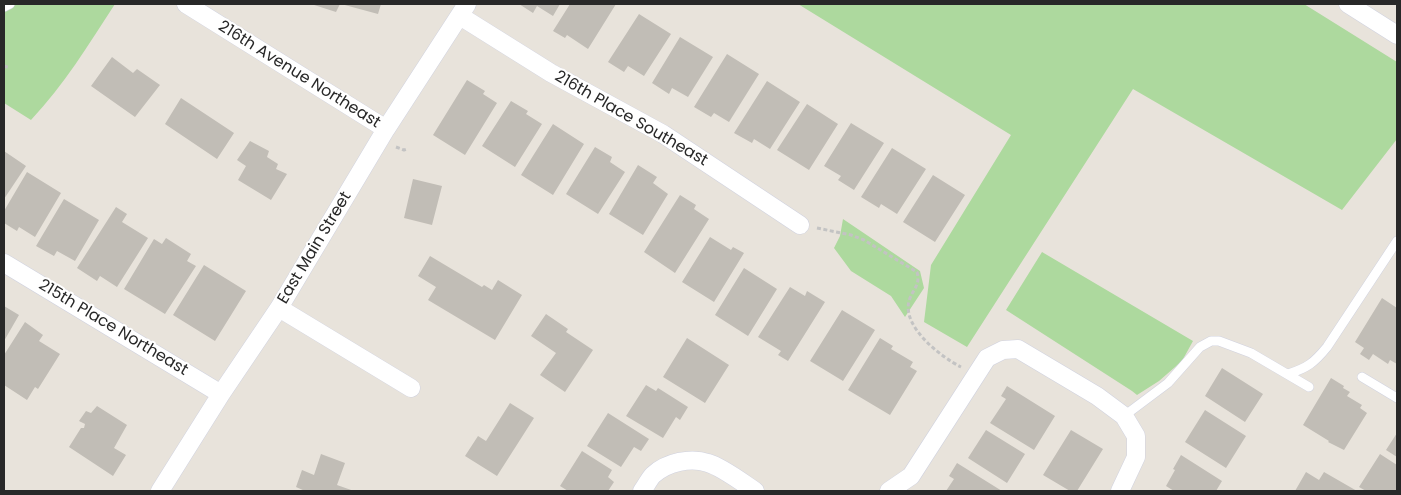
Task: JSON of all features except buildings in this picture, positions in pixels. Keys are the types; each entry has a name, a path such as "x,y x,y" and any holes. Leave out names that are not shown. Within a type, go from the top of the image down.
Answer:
{"street":[{"name":"216th Avenue Northeast","path":"186,4 389,138"},
{"path":"1348,4 1397,35"},
{"name":"East Main Street","path":"160,491 221,394 389,138 464,10"},
{"name":"216th Place Southeast","path":"464,10 551,73 663,134 800,225"},
{"name":"215th Place Northeast","path":"4,263 221,394"},
{"path":"279,308 411,388"},
{"path":"890,491 911,476 987,358 1003,350 1018,350 1097,396 1124,416 1136,436 1136,457 1120,491"},
{"path":"642,491 653,475 665,466 696,460 710,463 755,491"}],"lane":[{"path":"4,7 10,4"},
{"path":"1288,374 1302,370 1314,362 1327,347 1397,241"},
{"path":"1124,416 1168,383 1200,347 1211,341 1233,345 1251,353 1309,387"},
{"path":"1362,376 1397,398"}],"path":[{"path":"4,66 10,68"},
{"path":"389,138 404,150 407,149"},
{"path":"800,225 851,235 864,240 917,272 919,282 908,304 913,325 937,353 960,367 965,367"}],"green space":[{"path":"4,4 115,4 65,78 31,120 4,103"},
{"path":"798,4 1304,4 1397,62 1397,139 1342,210 1133,89 967,347 924,322 931,265 1011,135"},
{"path":"843,219 920,271 924,288 905,317 891,296 851,271 834,248 840,236"},
{"path":"1042,252 1193,341 1182,361 1159,381 1137,395 1006,310"}]}
